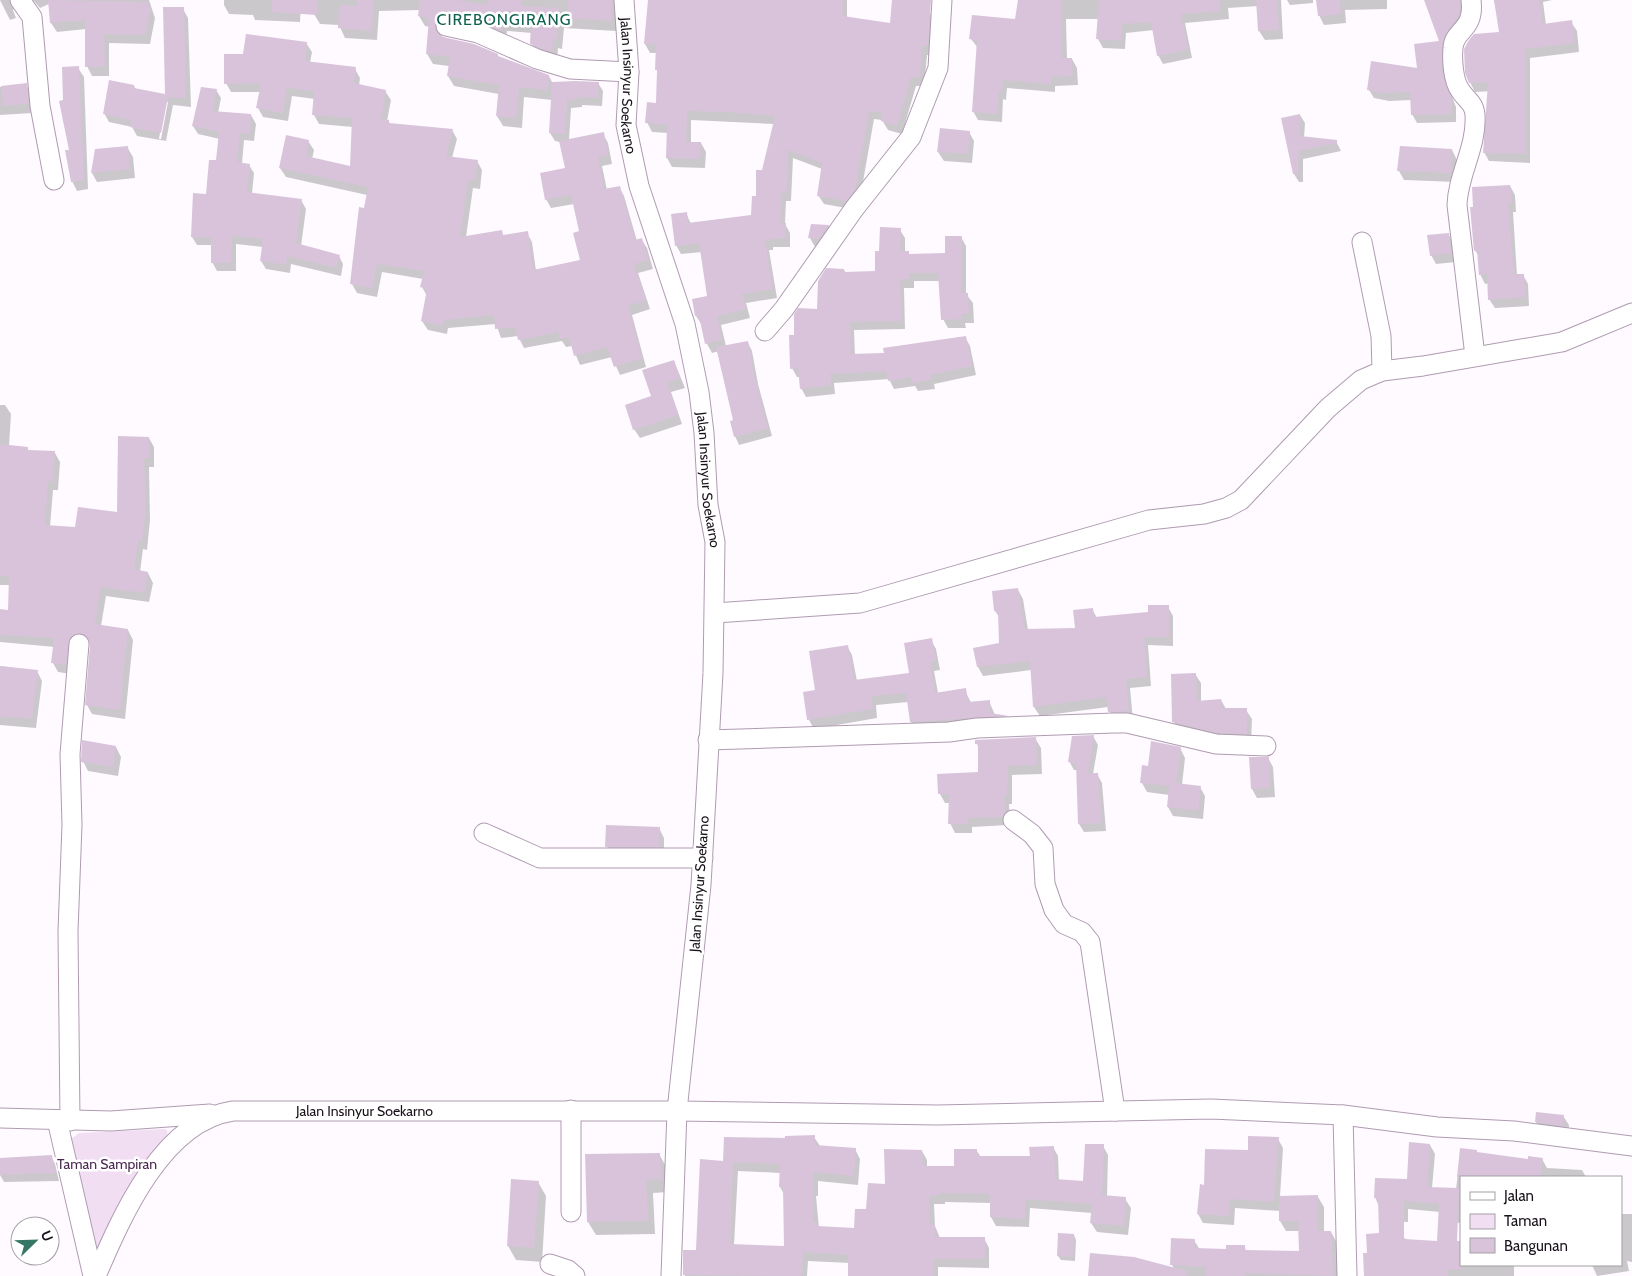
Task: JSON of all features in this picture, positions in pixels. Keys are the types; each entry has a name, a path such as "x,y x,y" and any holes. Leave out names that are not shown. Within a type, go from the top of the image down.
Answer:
{"street":[{"path":"20,0 32,17 40,106 54,180"},
{"name":"Jalan Insinyur Soekarno","path":"94,1276 132,1199 152,1169 182,1137 216,1114 250,1110 677,1111 702,858 715,613 715,542 706,474 704,433 685,324 639,186 626,126 629,72 624,0"},
{"path":"765,331 784,309 854,209 911,137 938,68 942,0"},
{"path":"1471,0 1471,19 1455,40 1453,52 1458,86 1471,101 1475,117 1475,137 1458,190 1457,205 1475,356"},
{"path":"446,26 478,33 538,59 570,69 629,72"},
{"path":"1362,242 1381,336 1382,371"},
{"path":"715,613 860,604 1149,520 1226,508 1241,500 1328,408 1361,380 1382,371 1537,348 1562,342 1632,313"},
{"path":"79,644 70,754 72,825 64,1120 94,1276"},
{"path":"708,740 949,732 978,728 1128,723 1216,744 1266,746"},
{"path":"1013,820 1032,834 1043,848 1044,884 1054,910 1064,924 1082,932 1090,942 1114,1111"},
{"path":"484,833 540,858 702,858"},
{"path":"671,1276 677,1111 938,1114 1211,1109 1343,1114 1437,1127 1514,1131 1632,1146"},
{"path":"571,1110 571,1212"},
{"path":"0,1118 64,1120 182,1118 216,1114"},
{"path":"1343,1114 1347,1276"},
{"path":"550,1264 568,1270 574,1276"}],"green space":[{"name":"Taman Sampiran","path":"167,1130 168,1137 124,1196 100,1247 97,1249 93,1247 71,1139 79,1133"}],"building":[{"path":"48,0 148,2 148,7 151,7 145,35 104,34 105,67 85,67 85,20 50,23"},
{"path":"272,0 318,0 317,15 272,12"},
{"path":"357,0 373,0 372,31 338,28 339,5 357,6"},
{"path":"420,0 456,0 487,5 488,0 521,0 521,6 559,8 557,39 553,39 552,52 530,44 531,24 502,21 501,31 481,22 448,15 438,18 435,24 435,30 443,37 474,44 498,54 498,56 549,75 548,90 519,87 516,118 496,116 499,85 447,76 450,57 426,54 429,18 418,16"},
{"path":"568,0 612,0 611,21 567,18"},
{"path":"648,0 843,0 843,16 890,23 892,0 931,0 928,46 922,46 920,78 911,77 897,126 881,121 881,112 869,111 855,190 846,201 817,196 822,163 788,150 787,193 782,192 780,223 786,223 785,238 765,241 773,289 742,294 746,309 717,316 722,340 705,344 699,316 695,316 692,299 707,296 699,243 675,246 671,214 687,212 688,223 751,215 752,196 756,196 756,170 762,170 775,116 687,111 686,142 701,142 700,159 666,158 667,125 645,123 647,102 656,103 657,70 655,70 656,45 644,44"},
{"path":"1018,0 1061,0 1062,58 1072,58 1073,76 1051,77 1051,84 1003,80 1001,91 999,91 997,114 972,112 977,40 969,39 972,15 1015,19"},
{"path":"1099,0 1220,0 1220,11 1181,14 1188,50 1157,56 1151,22 1122,24 1121,41 1096,39"},
{"path":"1256,0 1277,0 1279,30 1258,31"},
{"path":"1316,0 1340,0 1341,14 1318,16"},
{"path":"1424,0 1460,0 1459,15 1447,32 1442,47 1442,72 1452,98 1452,114 1411,115 1410,92 1383,93 1367,90 1371,61 1417,68 1414,44 1439,41"},
{"path":"1494,0 1539,0 1543,24 1572,20 1575,43 1525,49 1526,154 1483,153 1488,82 1469,83 1465,73 1464,49 1469,40 1474,34 1499,32"},
{"path":"163,7 184,7 186,98 168,97 161,133 130,127 131,120 103,114 109,80 134,85 134,88 165,94"},
{"path":"246,34 307,42 305,61 356,67 354,83 386,90 381,119 389,120 389,123 453,129 446,156 478,160 475,180 468,180 460,237 502,230 503,235 528,231 533,270 580,260 573,233 579,231 571,195 545,200 540,173 565,168 559,141 604,132 608,155 598,157 604,189 620,186 635,240 642,238 648,260 634,264 646,300 628,306 642,358 614,367 607,347 574,356 569,337 560,339 558,332 518,340 515,327 495,329 494,315 444,320 442,326 421,321 427,289 420,287 424,271 377,264 372,288 350,284 359,207 364,208 368,187 279,168 286,135 309,140 306,156 350,166 352,118 312,115 314,91 287,88 283,113 256,108 261,83 224,84 224,54 243,54"},
{"path":"79,66 84,180 71,182 65,150 69,150 59,101 63,100 62,67"},
{"path":"552,82 599,82 598,98 578,97 578,99 567,100 565,134 549,133"},
{"path":"27,83 29,104 3,106 1,86"},
{"path":"201,87 217,89 212,111 251,114 250,134 240,133 237,162 250,164 247,192 302,199 296,243 340,255 336,268 287,256 286,265 260,261 263,239 232,236 231,263 211,263 211,238 191,237 193,193 206,194 209,160 216,160 219,132 192,126"},
{"path":"1300,114 1300,136 1337,140 1337,143 1299,151 1298,174 1293,174 1281,118"},
{"path":"940,128 970,131 968,154 937,152"},
{"path":"128,146 130,169 91,173 95,149"},
{"path":"1400,146 1452,149 1451,173 1397,171"},
{"path":"1510,185 1512,203 1508,204 1514,274 1524,274 1525,297 1488,300 1487,274 1479,275 1477,250 1474,251 1470,207 1473,207 1472,187"},
{"path":"811,224 829,225 819,239 808,238"},
{"path":"880,227 901,228 900,251 909,251 909,254 945,253 945,236 962,236 961,293 968,293 969,314 961,314 962,319 941,320 938,273 909,273 909,279 900,279 901,321 850,322 851,354 884,353 883,348 966,336 972,366 930,375 931,380 911,383 911,377 888,381 886,371 830,374 831,385 800,389 798,368 790,369 789,335 794,335 794,314 798,308 817,309 818,281 826,268 844,269 844,272 875,271 875,251 879,251"},
{"path":"1449,233 1451,253 1430,256 1427,235"},
{"path":"748,341 754,375 768,428 734,437 730,421 733,420 716,347"},
{"path":"674,360 680,379 667,383 678,415 633,430 625,405 651,396 642,370"},
{"path":"118,436 149,437 149,458 144,458 146,510 142,541 138,540 134,569 148,572 144,593 101,587 95,624 128,629 120,710 85,705 90,645 85,635 75,634 70,638 66,665 51,663 54,638 0,635 0,609 8,610 9,576 0,576 0,444 28,447 28,450 55,451 53,481 48,481 45,525 75,527 78,507 117,512"},
{"path":"1018,588 1025,629 1075,628 1073,610 1093,608 1094,617 1148,612 1148,605 1169,605 1169,637 1144,637 1147,677 1126,679 1129,711 1108,712 1106,697 1033,707 1030,661 977,667 973,648 999,643 998,611 994,611 992,591"},
{"path":"932,638 936,660 930,662 935,693 966,688 968,702 990,700 990,713 1009,716 910,722 906,693 871,696 873,709 807,720 803,692 815,690 809,651 848,645 854,680 909,673 904,643"},
{"path":"0,666 38,670 32,719 0,716"},
{"path":"1196,673 1197,701 1221,699 1222,708 1247,708 1247,734 1218,733 1172,722 1171,674"},
{"path":"1094,735 1088,773 1098,773 1102,823 1078,824 1076,763 1068,762 1072,736"},
{"path":"1036,737 1037,765 1008,766 1007,795 1004,795 1005,812 1003,817 968,818 968,824 948,824 949,794 938,794 937,774 978,772 978,744 975,744 975,740"},
{"path":"82,740 116,746 113,767 81,762"},
{"path":"1151,741 1181,747 1176,783 1201,786 1198,811 1167,807 1169,786 1140,783 1142,765 1148,766"},
{"path":"1249,757 1269,757 1270,788 1251,789"},
{"path":"606,825 660,827 659,847 605,847"},
{"path":"1536,1112 1564,1115 1563,1126 1535,1122"},
{"path":"815,1135 815,1145 856,1148 854,1176 814,1172 813,1222 817,1222 817,1226 854,1228 855,1209 866,1209 868,1183 885,1184 884,1149 922,1150 923,1166 954,1166 954,1149 977,1149 977,1156 1030,1156 1029,1147 1054,1146 1055,1179 1083,1181 1085,1144 1104,1144 1102,1195 1126,1197 1124,1226 1090,1223 1092,1204 1025,1199 1025,1219 990,1217 990,1194 940,1193 940,1195 929,1196 930,1224 935,1224 935,1237 985,1237 985,1259 934,1259 934,1276 848,1276 848,1255 803,1252 802,1276 683,1275 683,1250 696,1250 700,1159 723,1161 724,1137 785,1138 785,1136","holes":["733,1162 780,1164 779,1187 783,1187 784,1246 730,1244"]},
{"path":"1248,1136 1279,1137 1274,1202 1230,1199 1229,1216 1197,1214 1200,1184 1204,1185 1205,1149 1248,1150"},
{"path":"1409,1142 1430,1144 1427,1187 1459,1188 1457,1241 1460,1241 1461,1270 1448,1269 1448,1276 1364,1276 1363,1253 1367,1253 1366,1234 1379,1233 1378,1198 1374,1198 1375,1178 1407,1179","holes":["1404,1201 1439,1204 1437,1241 1404,1239"]},
{"path":"1460,1148 1528,1159 1528,1156 1543,1158 1540,1176 1457,1177"},
{"path":"660,1153 661,1179 646,1180 648,1221 587,1222 585,1154"},
{"path":"52,1155 55,1173 0,1175 0,1158"},
{"path":"511,1179 539,1181 534,1248 507,1246"},
{"path":"1318,1195 1318,1231 1331,1231 1333,1276 1245,1273 1245,1276 1206,1276 1206,1267 1170,1265 1171,1238 1195,1239 1195,1248 1226,1249 1226,1245 1245,1245 1245,1250 1299,1251 1298,1221 1279,1221 1279,1196"},
{"path":"1058,1233 1074,1234 1073,1257 1057,1256"},
{"path":"1090,1253 1134,1257 1187,1271 1186,1276 1088,1276"}],"district":[{"name":"CIREBONGIRANG","path":"504,19"}]}
